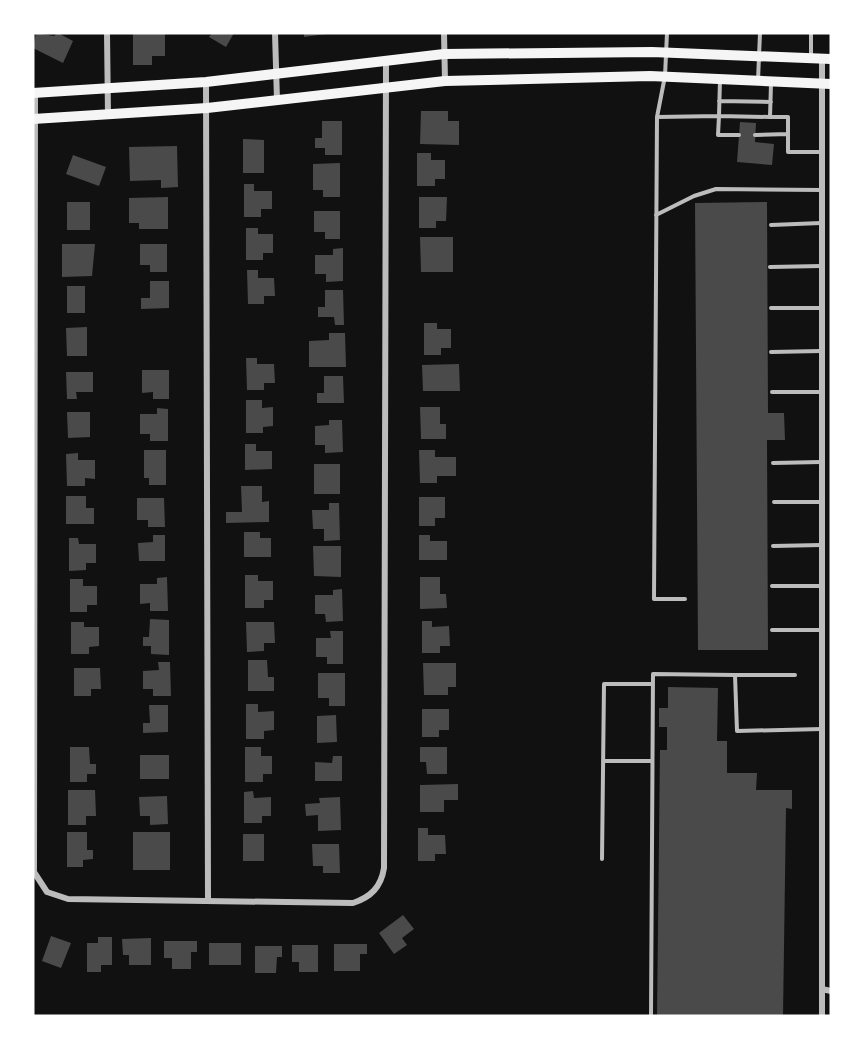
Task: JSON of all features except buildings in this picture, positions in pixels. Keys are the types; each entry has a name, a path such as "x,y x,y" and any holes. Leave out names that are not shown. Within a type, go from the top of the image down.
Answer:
{"main road":[{"path":"34,93 206,82 444,54 666,52 821,58"},
{"path":"34,119 207,108 445,81 665,76 826,84"}],"street":[{"path":"106,33 108,116"},
{"path":"276,33 277,100"},
{"path":"444,33 445,81"},
{"path":"821,58 826,84 821,223 822,1016"},
{"path":"34,93 34,872 38,883 47,892 68,899 353,903 373,893 382,879 384,868 386,61"},
{"path":"206,82 208,901"},
{"path":"821,275 831,275"},
{"path":"821,462 831,462"},
{"path":"822,648 831,648"},
{"path":"822,823 831,823"},
{"path":"822,989 831,992"}],"lane":[{"path":"667,33 665,76 657,117 654,599 685,599"},
{"path":"758,81 760,33"},
{"path":"811,33 821,58"},
{"path":"720,79 718,135 739,135"},
{"path":"770,117 771,82"},
{"path":"719,101 771,102"},
{"path":"657,117 788,117 788,152 822,152"},
{"path":"755,135 788,134"},
{"path":"656,215 694,196 716,189 822,190"},
{"path":"771,225 821,223"},
{"path":"770,267 821,266"},
{"path":"771,308 821,308"},
{"path":"771,352 821,351"},
{"path":"772,392 821,392"},
{"path":"773,463 821,462"},
{"path":"774,502 822,501"},
{"path":"773,546 822,545"},
{"path":"772,586 822,586"},
{"path":"772,630 822,630"},
{"path":"651,1016 653,674 795,675"},
{"path":"735,675 737,731 822,729"},
{"path":"603,859 604,684 653,684"},
{"path":"603,761 652,761"}]}
